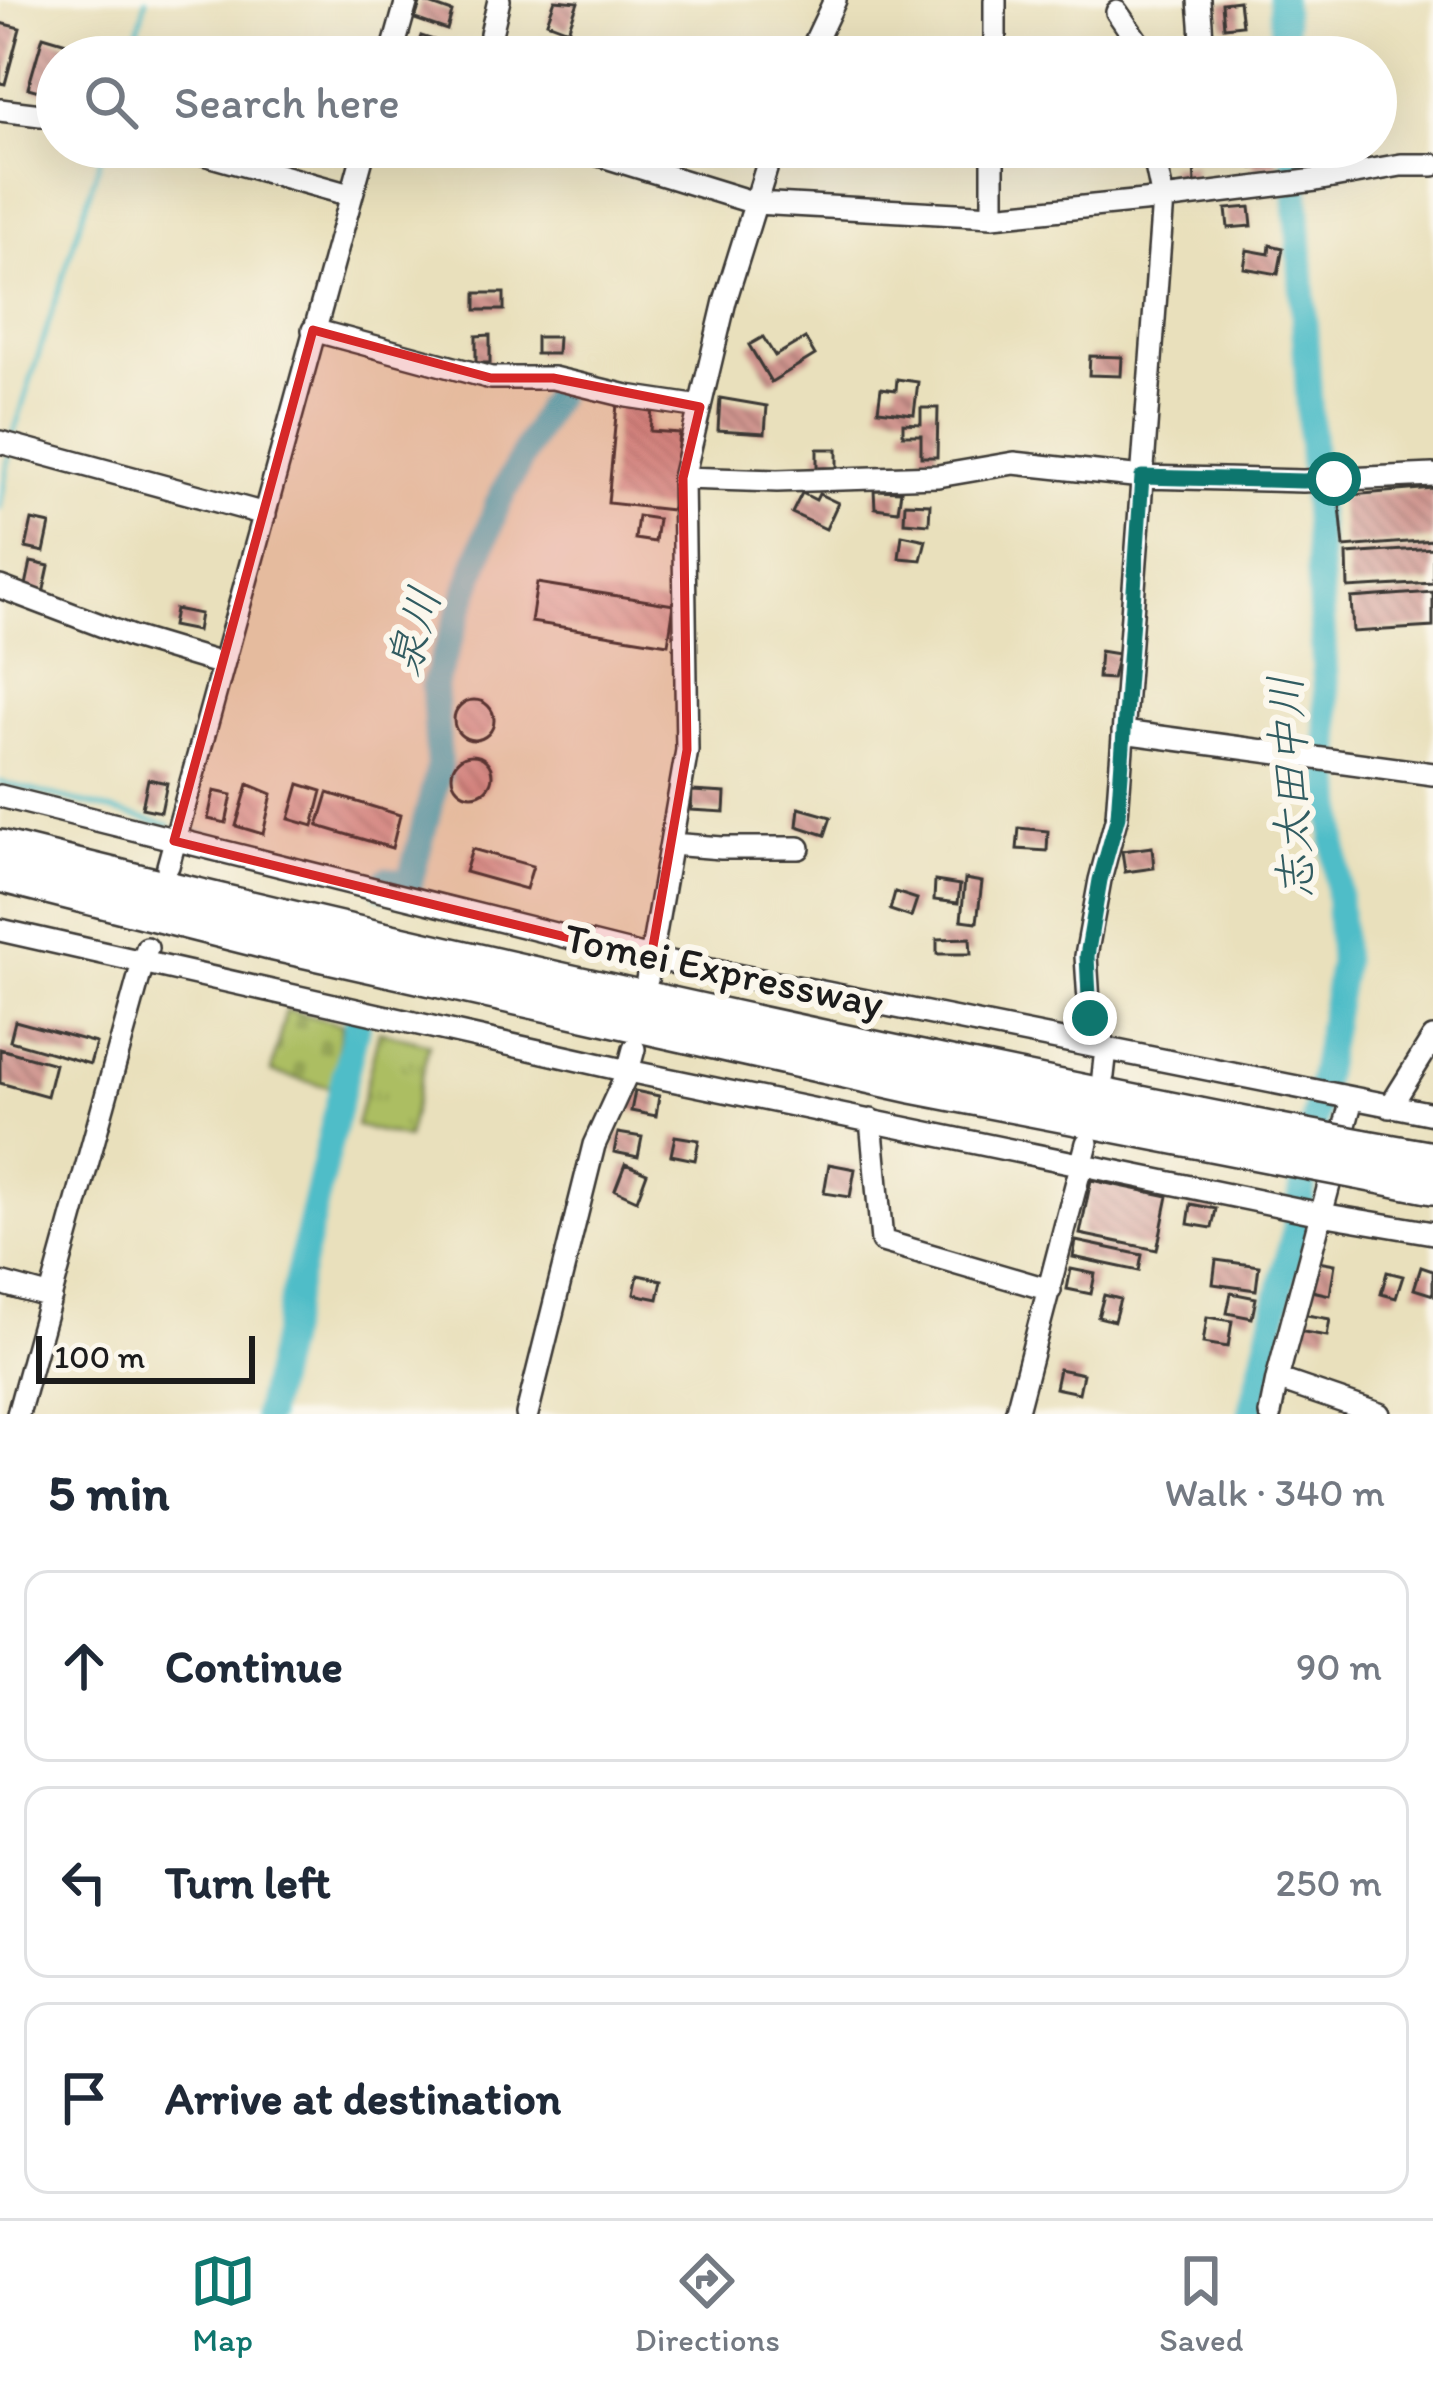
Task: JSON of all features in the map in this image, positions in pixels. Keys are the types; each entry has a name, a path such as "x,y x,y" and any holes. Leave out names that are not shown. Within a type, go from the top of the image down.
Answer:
{"highway":[{"name":"Tomei Expressway","path":"0,847 584,986 1013,1078 1279,1144"},
{"name":"Tomei Expressway","path":"0,875 270,943 912,1087 1359,1159 1433,1187"},
{"name":"Tomei Expressway","path":"1359,1159 1433,1159"}],"street":[{"path":"491,36 499,0"},
{"path":"818,36 836,0"},
{"path":"994,36 995,0"},
{"path":"1199,0 1202,36"},
{"path":"394,36 400,2"},
{"path":"1117,12 1132,36"},
{"path":"0,110 36,114"},
{"path":"1397,166 1433,165"},
{"path":"254,168 350,195"},
{"path":"168,866 358,168"},
{"path":"641,168 755,203 993,216 1163,199 1384,168"},
{"path":"649,969 687,750 683,478 725,301 766,168"},
{"path":"993,168 993,216"},
{"path":"1103,1076 1106,1049 1090,1018 1087,956 1100,880 1118,816 1163,199 1156,168"},
{"path":"314,330 491,378 553,379 700,407"},
{"path":"0,442 266,514"},
{"path":"683,478 777,481 938,476 1014,464 1142,477 1303,481 1433,475"},
{"path":"0,587 132,638 222,664"},
{"path":"1123,733 1433,774"},
{"path":"0,796 177,832 649,969 1058,1037 1433,1114"},
{"path":"671,844 800,848"},
{"path":"0,930 145,956 631,1060 871,1120 1085,1153 1321,1214 1433,1233"},
{"path":"19,1414 145,956"},
{"path":"1390,1107 1433,1039"},
{"path":"527,1414 594,1145 631,1060"},
{"path":"1270,1414 1352,1099"},
{"path":"871,1120 882,1241 1049,1290"},
{"path":"1016,1414 1085,1153"},
{"path":"0,1283 51,1297"},
{"path":"1277,1379 1379,1414"}],"highlighted area":[{"path":"313,330 491,378 553,378 700,407 683,478 687,750 651,958 174,841"}],"green space":[{"path":"286,1010 342,1024 332,1088 271,1072"},
{"path":"379,1031 429,1044 407,1138 356,1126"}],"building":[{"path":"555,0 578,2 568,30 547,22"},
{"path":"421,1 452,12 447,30 415,19"},
{"path":"1239,1 1242,25 1224,27 1222,3"},
{"path":"0,23 20,28 5,84 0,83"},
{"path":"36,60 36,90 28,88"},
{"path":"1169,168 1194,168 1195,184 1171,186"},
{"path":"1250,207 1252,226 1228,228 1226,209"},
{"path":"1270,245 1283,248 1278,274 1244,268 1247,250 1269,254"},
{"path":"476,293 504,293 504,310 476,310"},
{"path":"490,335 490,363 476,363 476,336"},
{"path":"536,337 558,337 557,354 536,354"},
{"path":"763,337 775,356 805,338 815,355 771,382 749,345"},
{"path":"1090,356 1122,357 1121,376 1089,375"},
{"path":"897,379 918,382 914,414 878,410 881,388 896,390"},
{"path":"720,398 767,406 765,433 718,430"},
{"path":"617,404 652,407 650,431 679,433 672,510 608,503"},
{"path":"921,408 938,408 937,457 921,457 921,435 903,435 903,423 921,424"},
{"path":"817,449 837,449 837,468 817,468"},
{"path":"1433,488 1433,540 1344,547 1339,496"},
{"path":"874,490 901,491 898,511 875,508"},
{"path":"802,493 838,503 826,529 792,513"},
{"path":"905,503 930,504 929,524 904,522"},
{"path":"638,516 658,519 655,542 635,539"},
{"path":"32,520 50,524 44,552 26,548"},
{"path":"902,535 926,540 921,560 899,558"},
{"path":"1433,548 1433,583 1348,588 1347,554"},
{"path":"31,562 49,566 43,594 25,590"},
{"path":"537,583 674,605 668,644 531,622"},
{"path":"1433,592 1433,627 1353,632 1351,598"},
{"path":"175,609 200,614 197,631 172,626"},
{"path":"1100,651 1118,654 1112,679 1098,678"},
{"path":"474,700 488,706 494,720 488,734 474,740 460,734 454,720 460,706"},
{"path":"472,755 486,761 492,775 486,789 472,795 458,789 452,775 458,761"},
{"path":"148,779 167,783 161,812 142,808"},
{"path":"248,784 272,794 263,834 236,826"},
{"path":"299,784 322,791 313,826 289,819"},
{"path":"214,791 232,795 226,823 208,819"},
{"path":"692,791 725,793 724,812 691,810"},
{"path":"328,793 400,815 392,848 318,826"},
{"path":"799,808 831,817 825,835 797,826"},
{"path":"1019,828 1048,831 1047,851 1017,849"},
{"path":"1152,847 1154,868 1125,872 1122,851"},
{"path":"472,849 533,866 526,889 465,872"},
{"path":"965,879 982,882 977,922 961,920"},
{"path":"935,881 960,885 958,903 934,900"},
{"path":"895,892 917,899 911,917 890,910"},
{"path":"970,938 971,954 937,954 937,939"},
{"path":"15,1021 96,1043 90,1064 10,1041"},
{"path":"0,1049 55,1064 47,1096 0,1083"},
{"path":"635,1091 659,1096 656,1116 631,1111"},
{"path":"618,1133 642,1137 638,1157 614,1152"},
{"path":"675,1136 699,1140 695,1160 671,1155"},
{"path":"625,1164 647,1173 637,1200 615,1190"},
{"path":"829,1164 855,1169 850,1197 824,1193"},
{"path":"1091,1180 1168,1196 1157,1250 1080,1234"},
{"path":"1191,1204 1216,1209 1212,1228 1188,1224"},
{"path":"1076,1241 1142,1255 1139,1271 1073,1257"},
{"path":"1216,1260 1259,1266 1256,1290 1213,1284"},
{"path":"1318,1261 1335,1264 1330,1295 1312,1291"},
{"path":"1421,1267 1433,1271 1433,1295 1414,1289"},
{"path":"1071,1269 1095,1274 1091,1294 1067,1289"},
{"path":"1387,1272 1403,1276 1396,1298 1381,1294"},
{"path":"638,1275 662,1280 658,1299 634,1294"},
{"path":"1231,1293 1256,1298 1252,1318 1227,1313"},
{"path":"1104,1295 1120,1299 1114,1321 1098,1317"},
{"path":"1301,1314 1330,1319 1327,1336 1298,1331"},
{"path":"1207,1317 1232,1321 1228,1347 1203,1343"},
{"path":"1059,1369 1083,1374 1079,1393 1055,1388"}],"waterway":[{"path":"137,36 146,0"},
{"name":"志太田中川","path":"1281,0 1284,36"},
{"path":"12,439 97,168"},
{"name":"志太田中川","path":"1251,1414 1296,1225 1342,962 1295,168"},
{"name":"泉川","path":"385,887 387,880 409,885 439,769 434,685 498,503 559,386"},
{"path":"0,508 10,450"},
{"path":"0,782 169,825"},
{"path":"186,829 387,880"},
{"name":"泉川","path":"266,1414 357,1024"}],"route":[{"path":"1090,1018 1087,956 1100,880 1118,816 1142,477 1334,479"}]}
